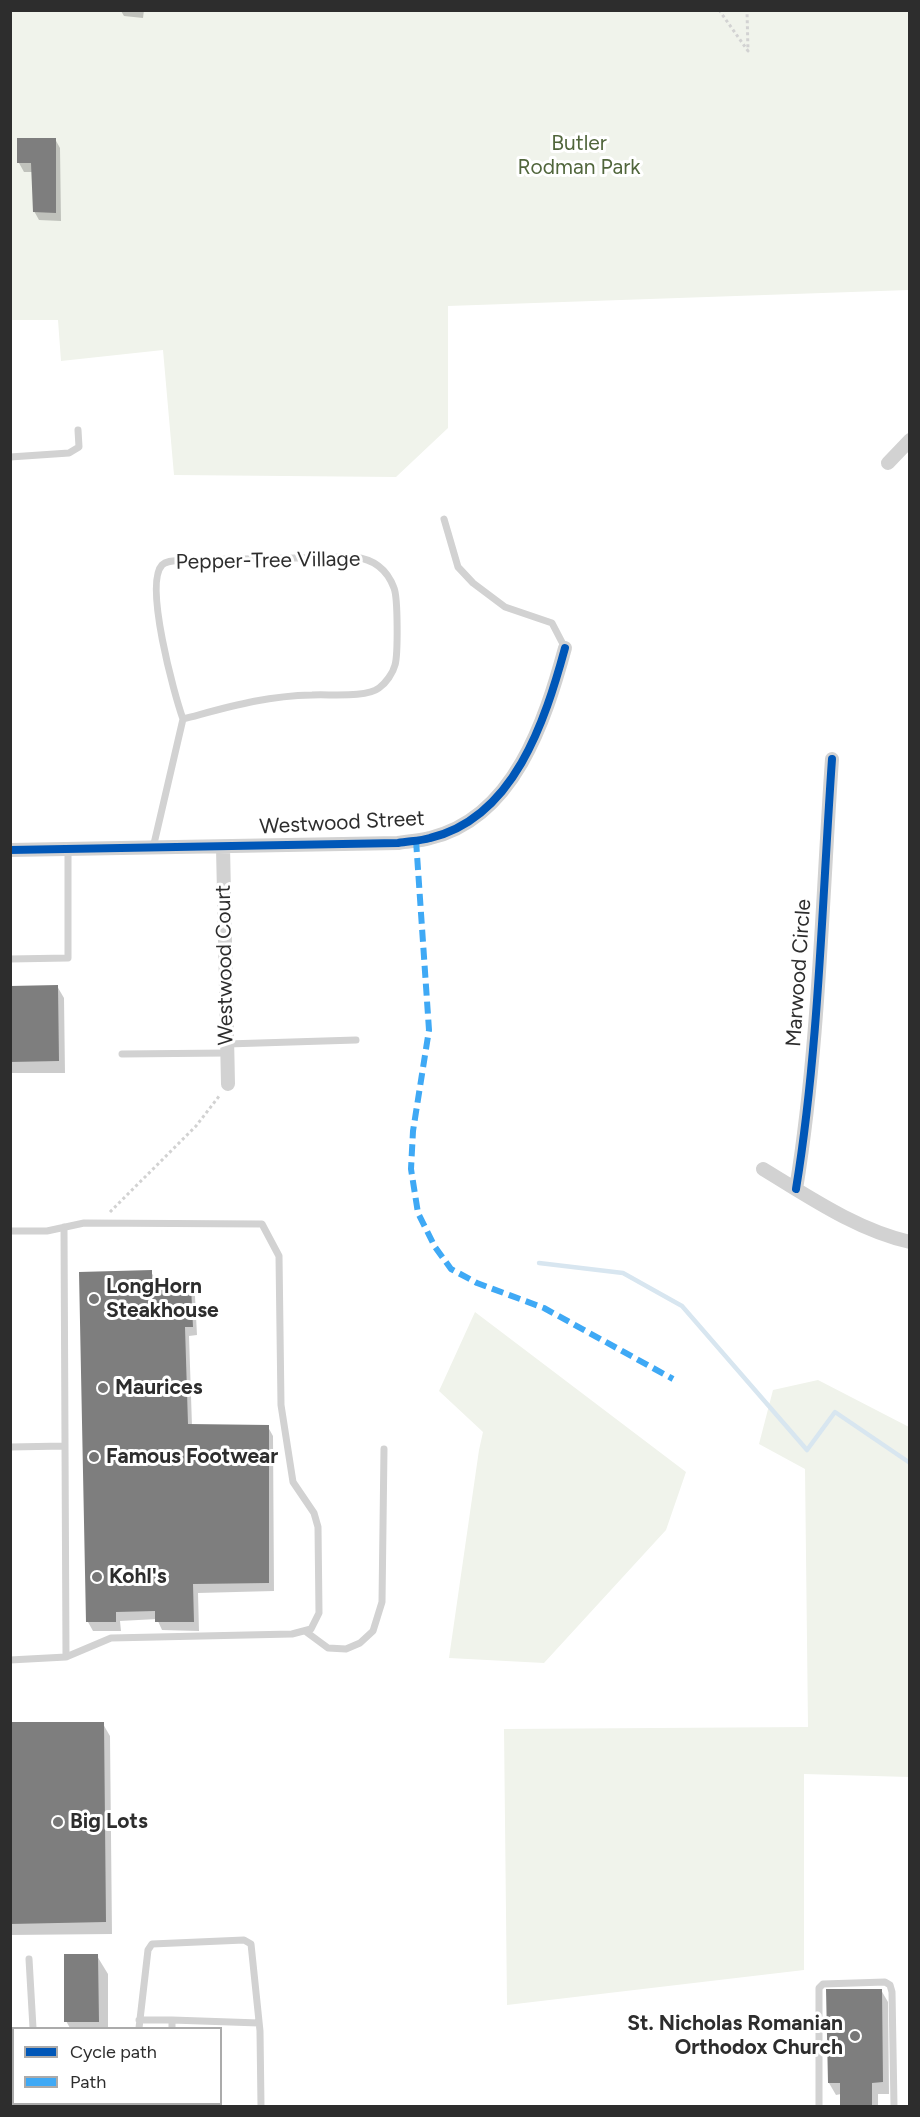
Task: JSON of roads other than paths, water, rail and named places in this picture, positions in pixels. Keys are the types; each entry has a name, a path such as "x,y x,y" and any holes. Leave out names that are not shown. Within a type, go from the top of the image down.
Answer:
{"street":[{"path":"888,463 909,440"},
{"name":"Westwood Street","path":"10,850 398,843 431,838 474,818 499,795 520,768 547,703 565,648"},
{"name":"Marwood Circle","path":"796,1189 805,1135 832,759"},
{"name":"Westwood Court","path":"223,847 228,1084"},
{"path":"764,1169 856,1222 877,1232 909,1242"}],"lane":[{"path":"10,457 69,453 79,447 78,430"},
{"path":"444,519 458,567 473,583 505,607 552,623 565,648"},
{"name":"Pepper-Tree Village","path":"153,848 183,719 162,640 155,596 155,581 162,565 167,562 184,560 354,557 366,558 377,564 388,576 396,594 395,666 381,687 364,693 290,695 256,699 183,719"},
{"path":"10,959 68,958 68,849"},
{"path":"122,1054 356,1040"},
{"path":"10,1231 48,1231 84,1223 262,1224 279,1256 281,1405 293,1482 314,1513 318,1527 319,1613 311,1629 292,1634 111,1638 66,1657 10,1660"},
{"path":"64,1227 66,1657"},
{"path":"10,1447 65,1446"},
{"path":"305,1631 328,1648 346,1648 360,1643 373,1631 381,1602 384,1449"},
{"path":"138,2027 148,1950 152,1944 244,1940 251,1944 259,2023 261,2106"},
{"path":"29,1959 33,2027"},
{"path":"819,2106 819,1988 823,1984 885,1982 890,1985 892,1992 894,2106"},
{"path":"140,2020 259,2023"},
{"path":"172,2020 172,2027"}],"waterway":[{"path":"539,1263 623,1273 682,1306 807,1450 835,1412 910,1463"}],"place":[{"name":"LongHorn Steakhouse","path":"94,1299"},
{"name":"Maurices","path":"103,1388"},
{"name":"Famous Footwear","path":"94,1457"},
{"name":"Kohl's","path":"97,1577"},
{"name":"Big Lots","path":"58,1822"},
{"name":"St. Nicholas Romanian Orthodox Church","path":"855,2036"}],"park label":[{"name":"Butler Rodman Park","path":"579,156"}]}
